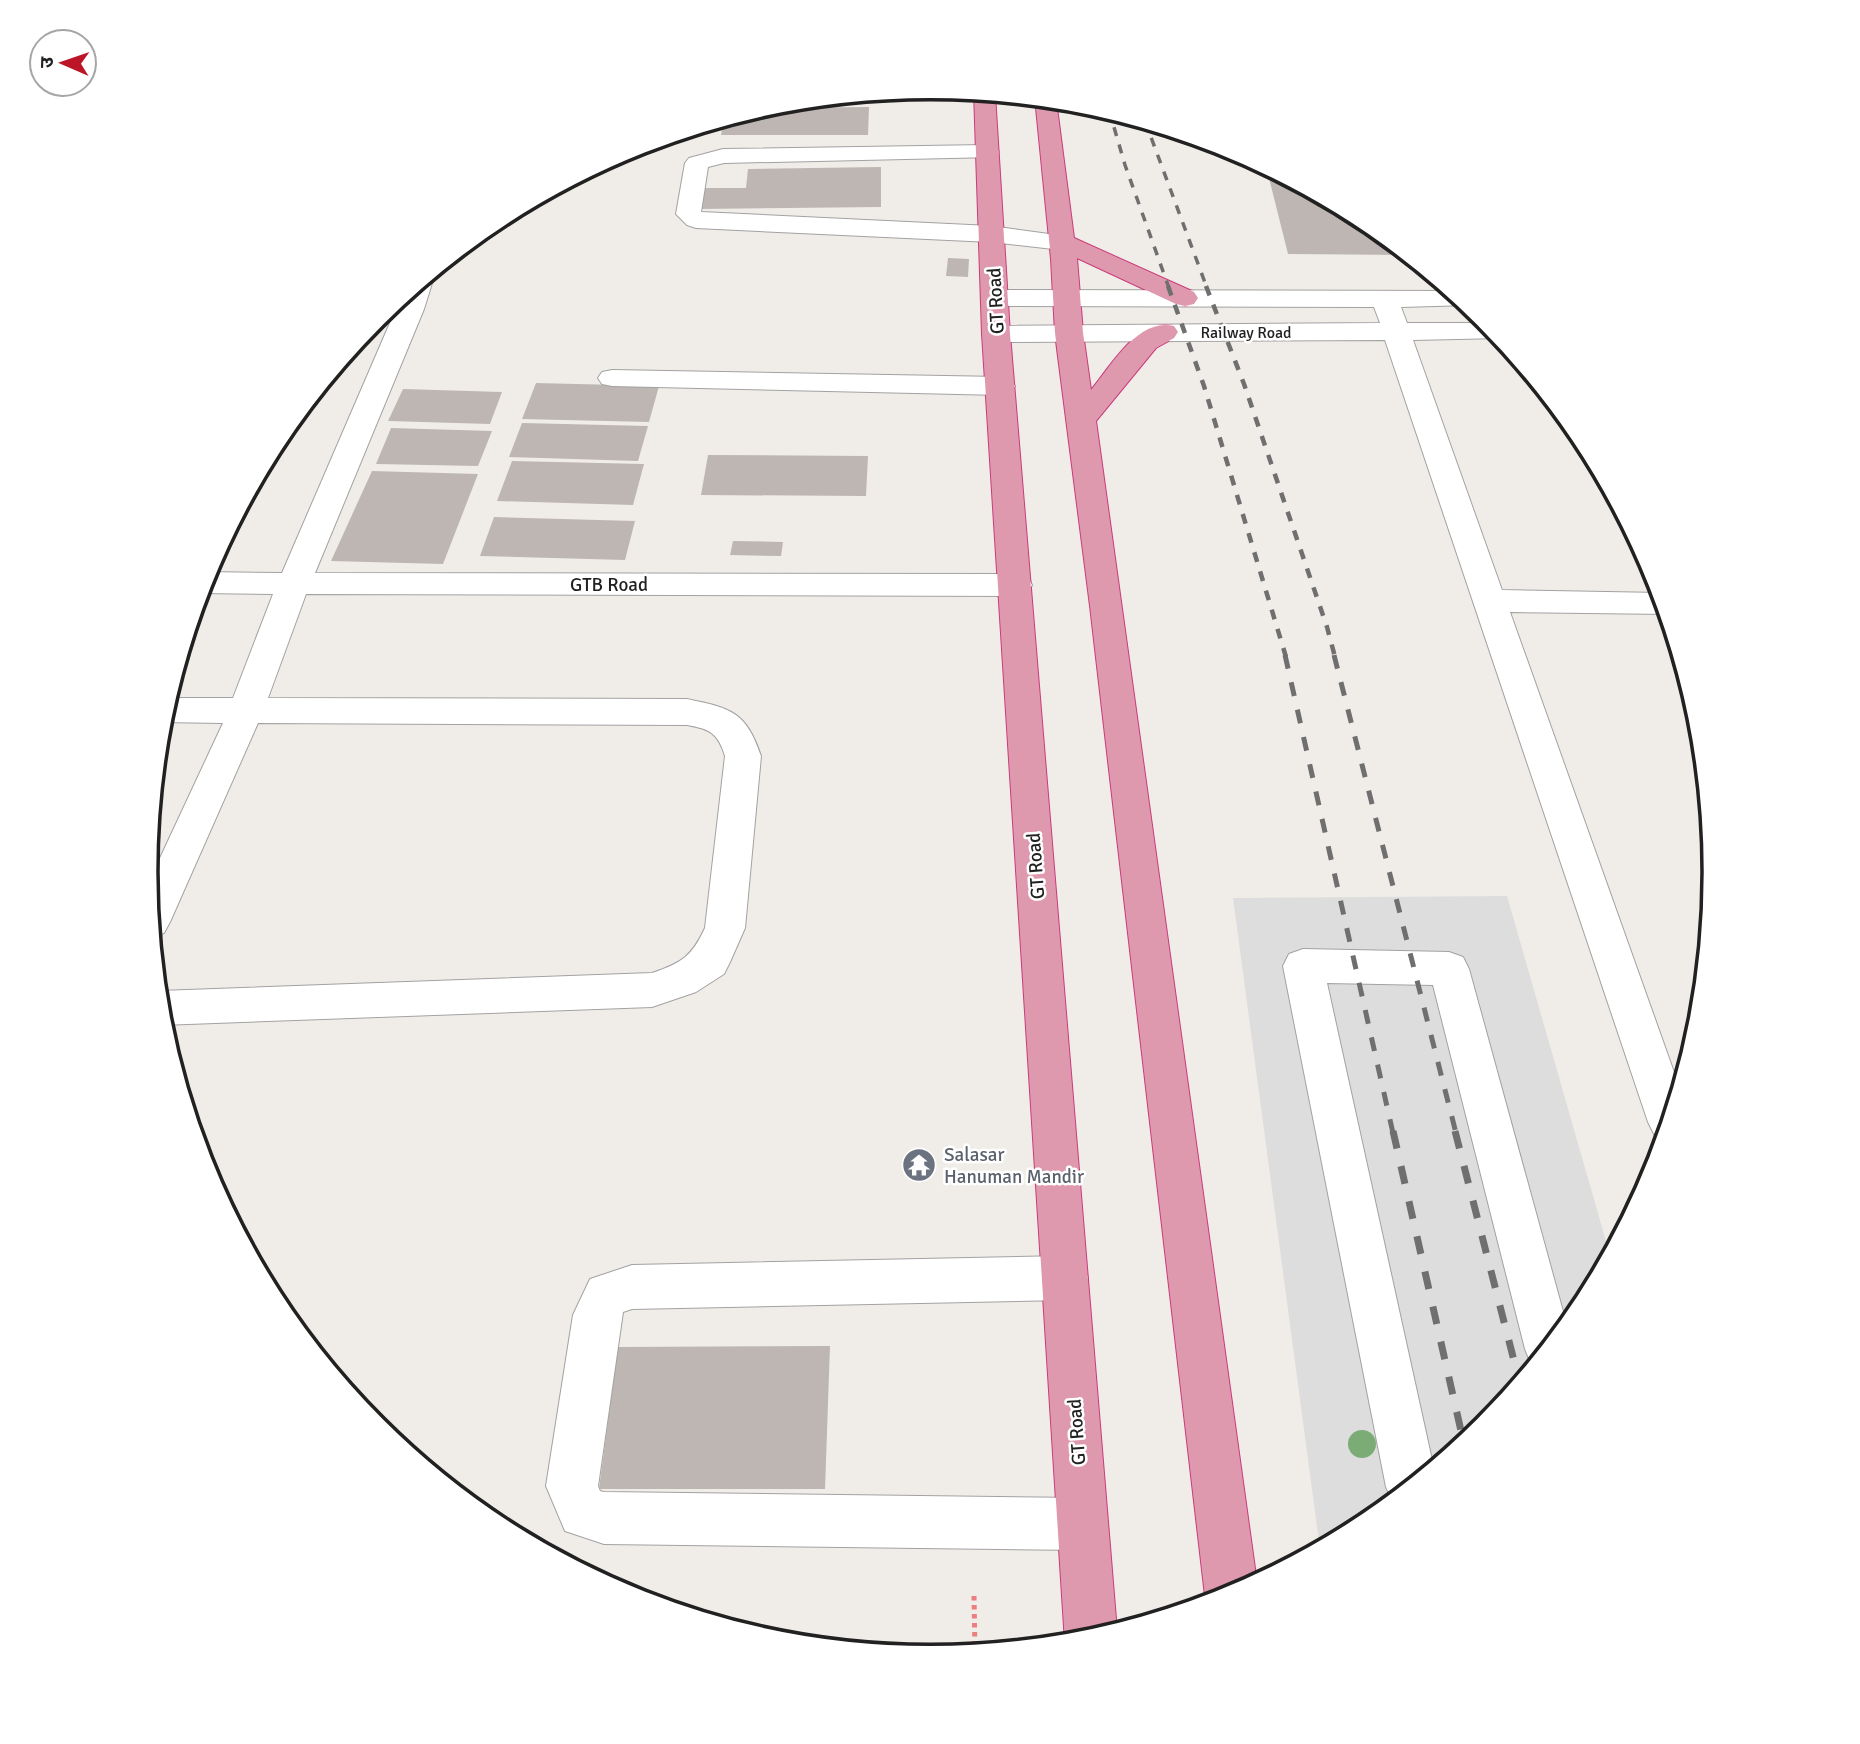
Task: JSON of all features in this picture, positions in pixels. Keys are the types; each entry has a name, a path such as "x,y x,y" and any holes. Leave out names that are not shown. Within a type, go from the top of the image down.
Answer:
{"highway":[{"name":"GT Road","path":"984,101 996,334 1089,1627"},
{"path":"1046,109 1068,316 1230,1583"},
{"path":"1062,242 1185,298"},
{"path":"1083,419 1146,342 1164,332"}],"street":[{"path":"987,152 708,158 697,163 688,214 696,220 705,221 991,234 1062,242"},
{"path":"159,903 246,711 274,630 415,297"},
{"name":"Railway Road","path":"995,298 1068,316 1164,332 1390,314 1450,302"},
{"name":"Railway Road","path":"996,334 1068,316 1185,298 1390,314 1478,328"},
{"path":"1390,314 1665,1107"},
{"path":"612,378 1001,386"},
{"name":"GTB Road","path":"214,583 1016,585"},
{"path":"1489,601 1653,604"},
{"path":"170,1008 652,990 682,980 710,962 725,928 743,755 736,731 719,719 687,712 175,710"},
{"path":"1410,1477 1303,966 1449,969 1546,1338"},
{"path":"1065,1278 632,1287 607,1295 597,1315 572,1486 583,1513 604,1518 1082,1524"}],"path":[{"path":"974,1596 975,1643"}],"shaded area":[{"path":"1507,896 1607,1244 1543,1342 1476,1418 1400,1485 1319,1539 1233,898"}],"building":[{"path":"821,107 869,107 868,135 721,135 722,128 730,126"},
{"path":"881,167 881,207 697,209 700,188 746,188 748,169"},
{"path":"1269,178 1316,203 1394,255 1288,254"},
{"path":"948,258 969,259 968,277 946,276"},
{"path":"536,383 659,386 649,422 522,419"},
{"path":"403,389 502,392 490,424 388,421"},
{"path":"522,423 648,426 638,461 509,457"},
{"path":"391,428 492,431 478,466 376,464"},
{"path":"708,455 868,456 866,496 701,495"},
{"path":"512,461 644,464 633,505 497,501"},
{"path":"372,471 478,474 443,564 331,561"},
{"path":"494,517 635,521 625,560 480,556"},
{"path":"733,541 783,542 781,556 730,555"},
{"path":"830,1346 825,1489 599,1489 618,1347"}],"railway":[{"path":"1113,122 1169,288"},
{"path":"1149,132 1207,288"},
{"path":"1168,286 1204,386 1286,657"},
{"path":"1206,286 1244,384 1335,657"},
{"path":"1285,655 1393,1133"},
{"path":"1334,655 1456,1133"},
{"path":"1393,1131 1461,1432"},
{"path":"1455,1131 1517,1373"}],"place":[{"name":"Salasar Hanuman Mandir","path":"919,1165"}]}
